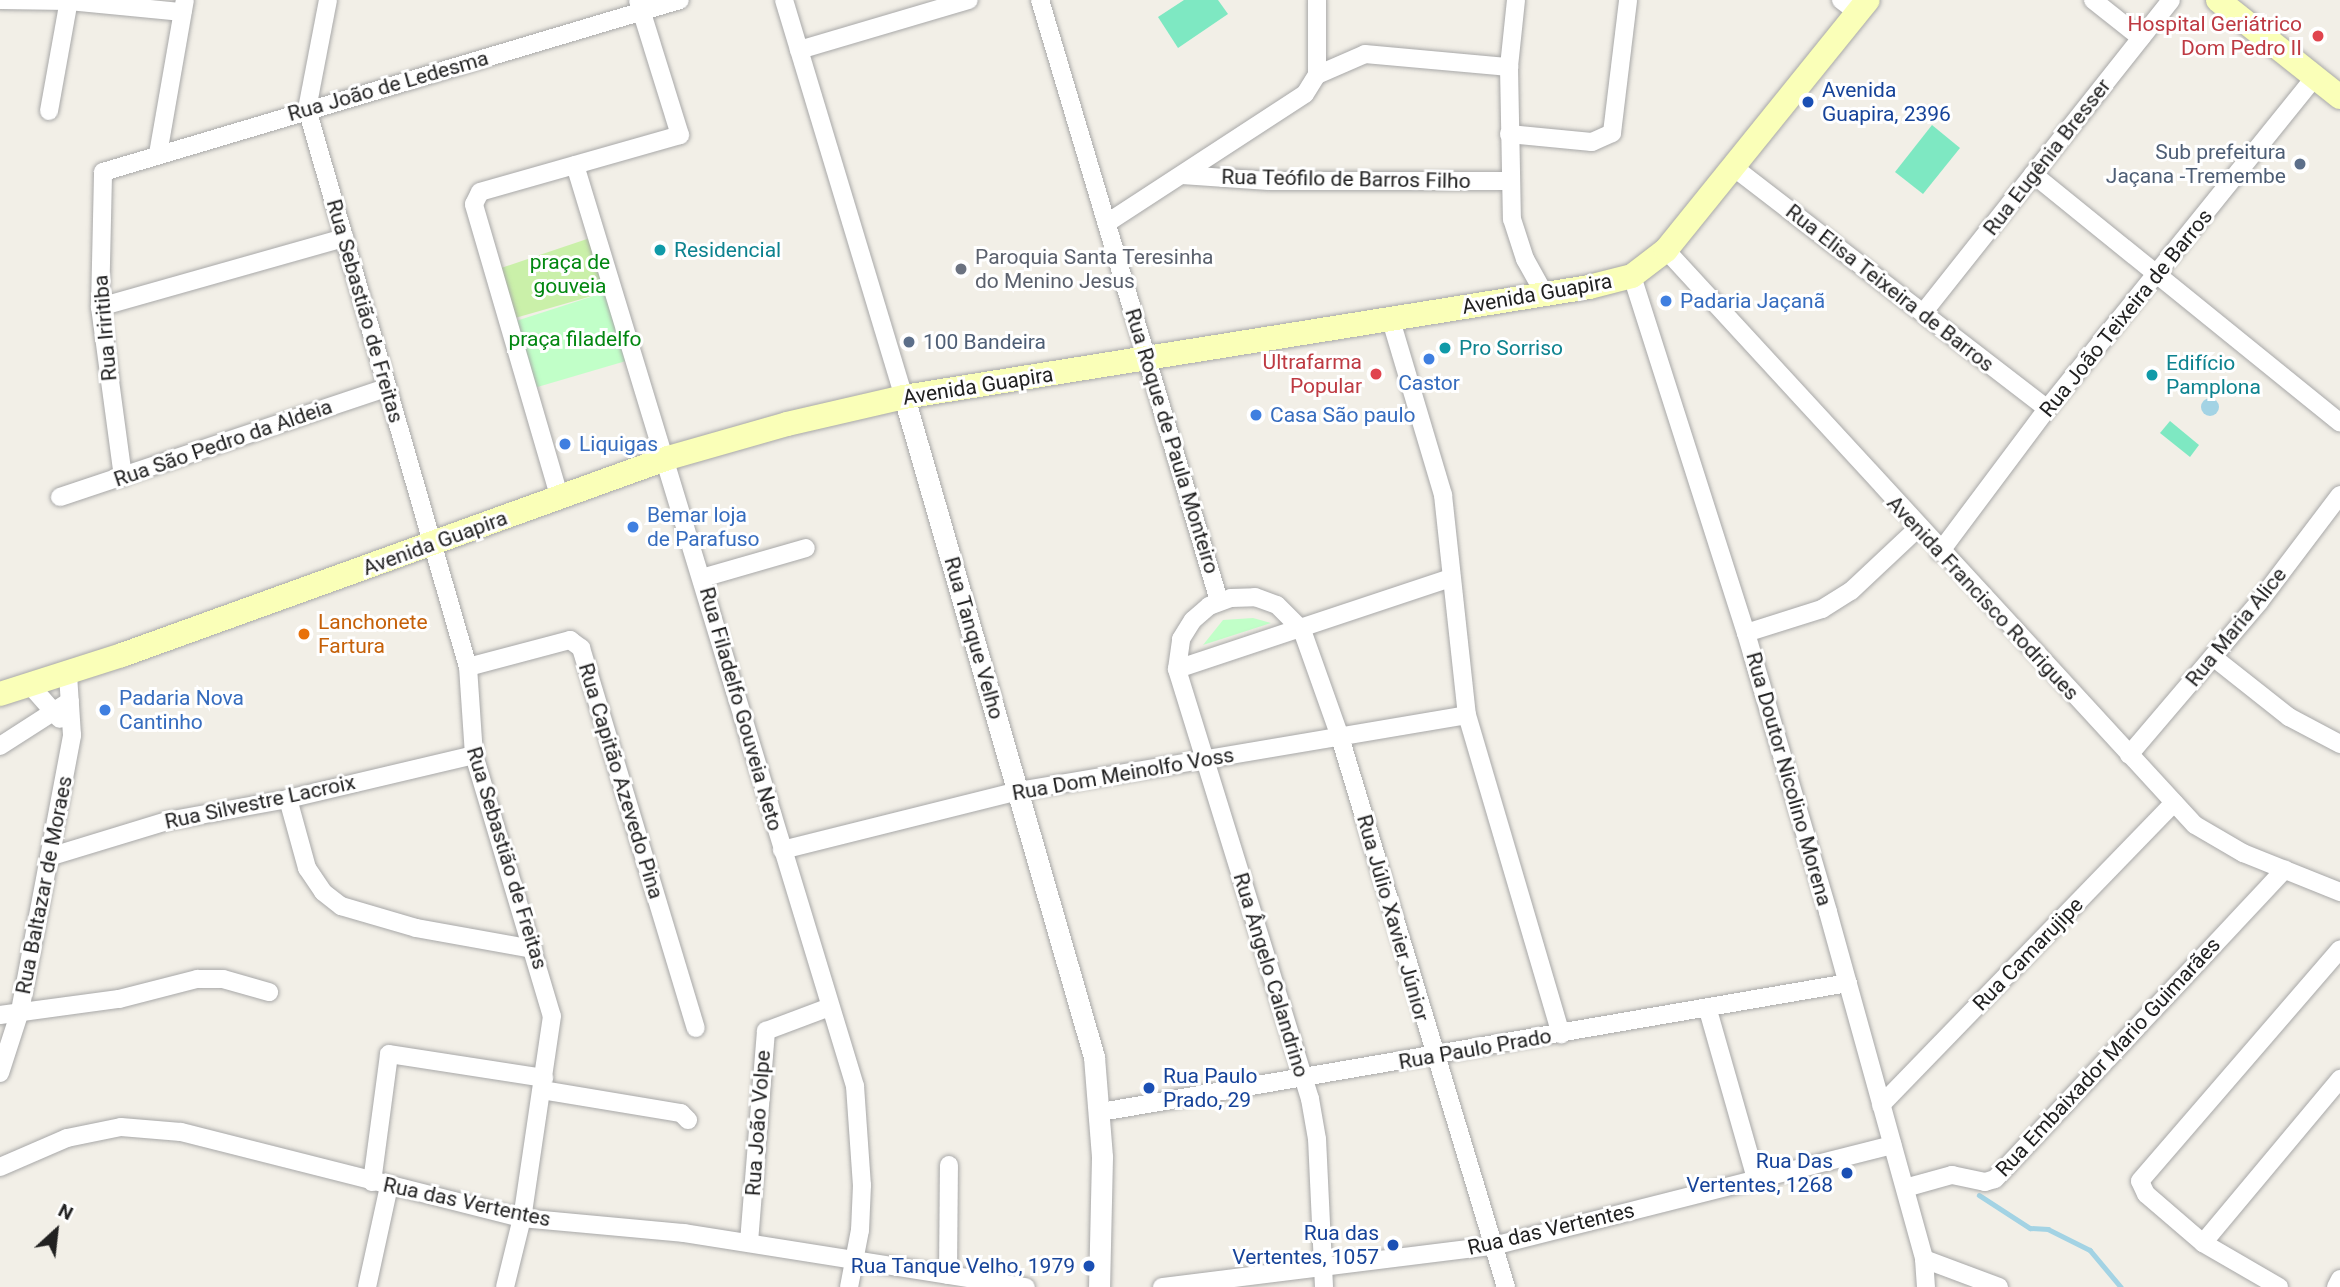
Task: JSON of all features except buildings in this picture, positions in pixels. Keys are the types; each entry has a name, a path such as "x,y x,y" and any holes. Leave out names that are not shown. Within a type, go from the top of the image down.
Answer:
{"main road":[{"path":"2218,0 2340,97"},
{"name":"Avenida Guapira","path":"0,694 68,674 560,499 667,458 787,424 904,397 1390,317 1545,295 1632,276 1665,250 1856,4"}],"street":[{"path":"307,109 328,0"},
{"name":"Rua João de Ledesma","path":"101,177 108,169 640,6 680,0"},
{"name":"Rua Tanque Velho","path":"784,0 904,397 1080,999 1101,1112 1099,1287"},
{"path":"799,50 969,0"},
{"name":"Rua Roque de Paula Monteiro","path":"1040,0 1220,601"},
{"path":"1317,0 1317,75"},
{"path":"1516,0 1509,67 1510,181 1518,239 1545,295"},
{"path":"1509,134 1592,142 1612,133 1628,0"},
{"path":"2093,0 2141,38"},
{"name":"Rua Eugênia Bresser","path":"1923,313 2171,0"},
{"path":"0,1 183,6 159,154"},
{"path":"49,111 69,1"},
{"path":"560,499 474,204 480,192 680,135 640,6"},
{"path":"1107,223 1297,100 1317,75 1364,54 1509,67"},
{"name":"Rua João Teixeira de Barros","path":"1940,552 2048,409 2315,78"},
{"name":"Rua Sebastião de Freitas","path":"307,109 468,667 474,754 552,1016 522,1218 505,1287"},
{"name":"Rua Filadelfo Gouveia Neto","path":"575,165 667,458 782,850 855,1086 861,1122 856,1259 849,1287"},
{"name":"Rua Elisa Teixeira de Barros","path":"1732,166 2048,409"},
{"path":"2033,174 2159,273 2340,423"},
{"name":"Rua Teófilo de Barros Filho","path":"1182,175 1269,181 1510,181"},
{"name":"Rua Iriritiba","path":"101,177 100,307 123,477"},
{"path":"100,307 344,238"},
{"name":"Avenida Francisco Rodrigues","path":"1665,250 1917,529 2174,803 2212,839 2340,892"},
{"name":"Rua Doutor Nicolino Morena","path":"1632,276 1746,633 1848,983 1924,1259 1926,1287"},
{"path":"1390,317 1440,482 1467,715 1561,1034"},
{"name":"Rua São Pedro da Aldeia","path":"60,497 386,388"},
{"name":"Rua Maria Alice","path":"2129,755 2213,657 2340,495"},
{"path":"1746,633 1822,609 1851,591 1917,529"},
{"path":"702,578 806,548"},
{"path":"1177,669 1302,630 1450,578"},
{"path":"1177,669 1186,629 1200,612 1220,601 1243,597 1266,600 1287,612 1302,630"},
{"name":"Rua Júlio Xavier Júnior","path":"1302,630 1340,737 1433,1057 1506,1287"},
{"name":"Rua Capitão Azevedo Pina","path":"468,667 570,640 581,648 696,1028"},
{"path":"2213,657 2289,717 2340,744"},
{"name":"Rua Ângelo Calandrino","path":"1177,669 1303,1078 1317,1139 1324,1287"},
{"name":"Rua Baltazar de Moraes","path":"0,1073 20,1011 72,735 68,674"},
{"path":"30,685 72,735"},
{"path":"0,746 70,701"},
{"name":"Rua Dom Meinolfo Voss","path":"782,850 1018,791 1467,715"},
{"name":"Rua Silvestre Lacroix","path":"49,857 167,821 288,799 474,754"},
{"path":"288,799 307,868 323,892 341,906 416,928 533,949"},
{"name":"Rua Camarujipe","path":"1881,1105 2174,803"},
{"name":"Rua Embaixador Mario Guimarães","path":"1905,1188 1951,1175 1986,1182 1995,1179 2285,869"},
{"path":"2279,1287 2203,1243 2146,1194 2141,1186 2143,1176 2340,949"},
{"path":"0,1015 119,999 197,979 223,979 269,992"},
{"name":"Rua Paulo Prado","path":"1101,1112 1709,1010 1848,983"},
{"name":"Rua João Volpe","path":"749,1242 766,1031 830,1007"},
{"path":"1709,1010 1756,1178"},
{"path":"367,1287 380,1184 389,1054 681,1113 688,1120"},
{"path":"2203,1243 2340,1079"},
{"name":"Rua das Vertentes","path":"0,1167 67,1138 121,1127 181,1132 522,1218 749,1242 1026,1287"},
{"name":"Rua das Vertentes","path":"1162,1287 1189,1286 1493,1246 1892,1145"},
{"path":"948,1275 949,1165"},
{"path":"1924,1259 1999,1287"},
{"path":"2336,1287 2340,1279"}],"green space":[{"path":"1184,0 1218,0 1228,14 1178,48 1158,17"},
{"path":"1932,125 1960,148 1923,194 1895,172"},
{"name":"praça de gouveia","path":"590,238 606,292 515,318 498,269"},
{"name":"praça filadelfo","path":"606,292 626,361 534,388 516,321"},
{"path":"2170,421 2199,445 2190,457 2160,433"},
{"path":"1253,618 1271,623 1203,645 1223,620"}],"water":[{"path":"2210,398 2216,401 2219,407 2216,413 2210,416 2204,413 2201,407 2204,401"}],"waterway":[{"path":"1979,1195 2030,1228 2048,1229 2090,1250 2121,1287"}],"place":[{"name":"Hospital Geriátrico Dom Pedro II","path":"2318,36"},
{"name":"Avenida Guapira, 2396","path":"1808,102"},
{"name":"Sub prefeitura Jaçana -Tremembe","path":"2300,164"},
{"name":"Residencial","path":"660,250"},
{"name":"Paroquia Santa Teresinha do Menino Jesus","path":"961,269"},
{"name":"Padaria Jaçanã","path":"1666,301"},
{"name":"100 Bandeira","path":"909,342"},
{"name":"Pro Sorriso","path":"1445,348"},
{"name":"Castor","path":"1429,359"},
{"name":"Ultrafarma Popular","path":"1376,374"},
{"name":"Edifício Pamplona","path":"2152,375"},
{"name":"Casa São paulo","path":"1256,415"},
{"name":"Liquigas","path":"565,444"},
{"name":"Bemar loja de Parafuso","path":"633,527"},
{"name":"Lanchonete Fartura","path":"304,634"},
{"name":"Padaria Nova Cantinho","path":"105,710"},
{"name":"Rua Paulo Prado, 29","path":"1149,1088"},
{"name":"Rua Das Vertentes, 1268","path":"1847,1173"},
{"name":"Rua das Vertentes, 1057","path":"1393,1245"},
{"name":"Rua Tanque Velho, 1979","path":"1089,1266"}]}
